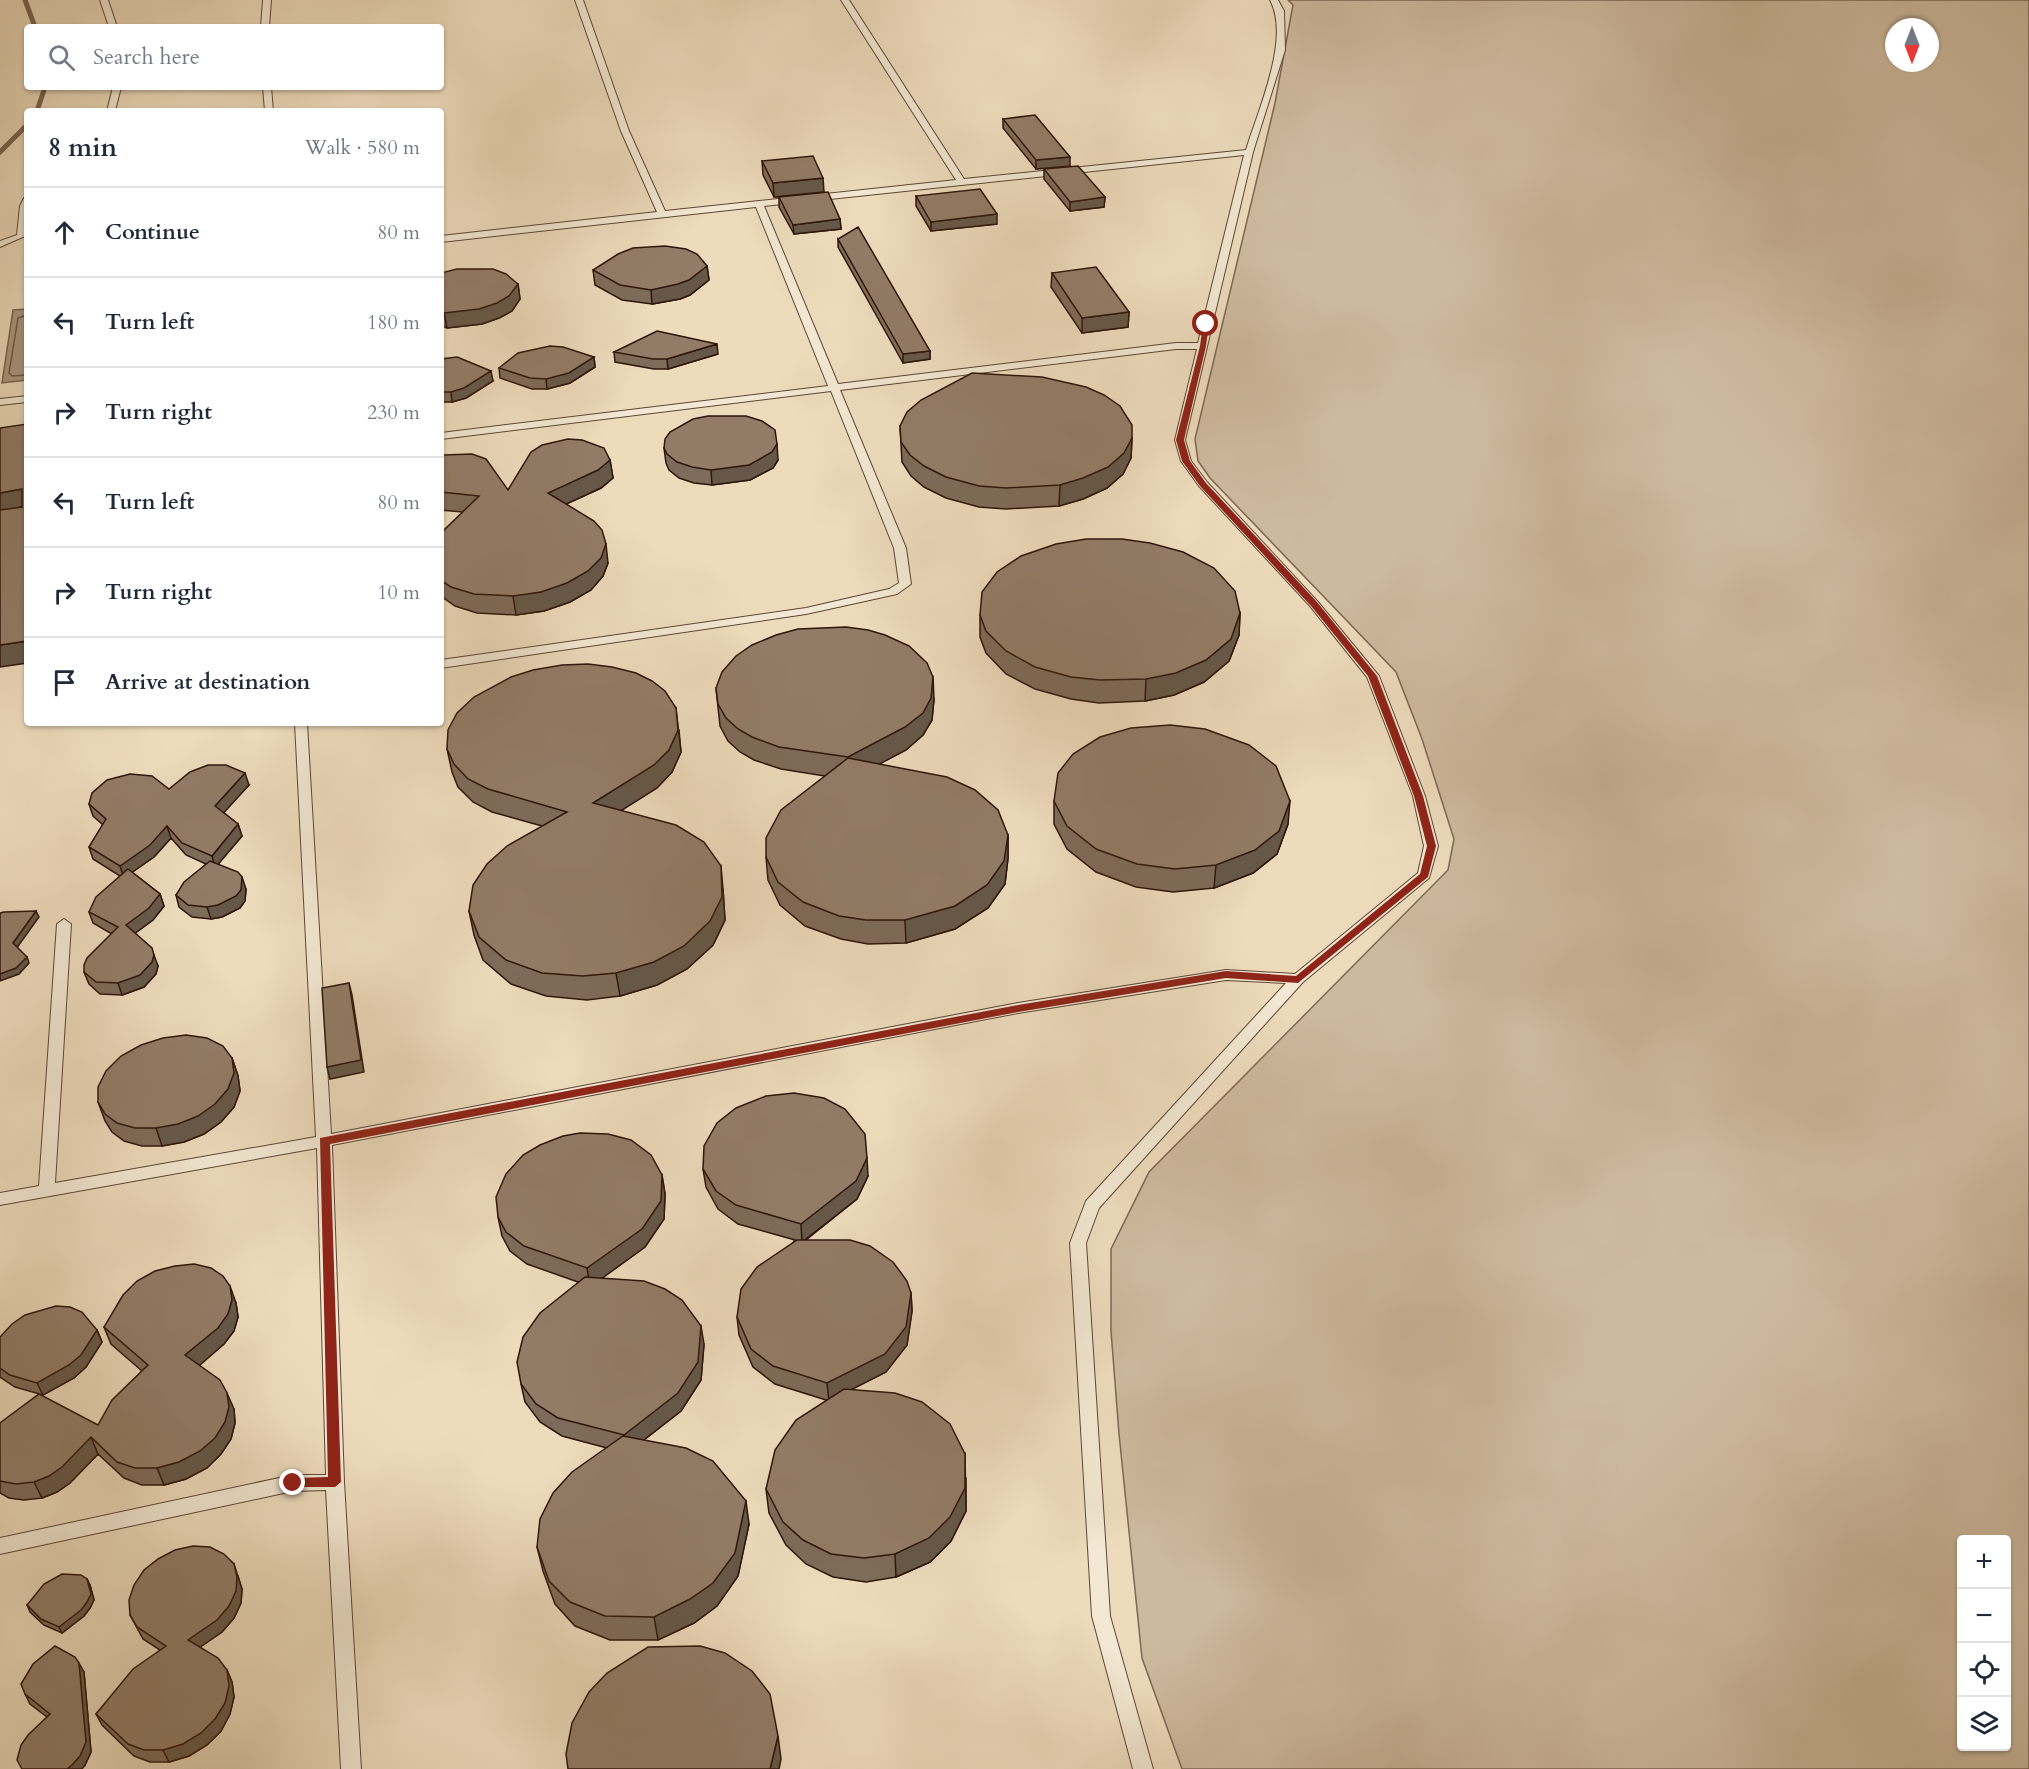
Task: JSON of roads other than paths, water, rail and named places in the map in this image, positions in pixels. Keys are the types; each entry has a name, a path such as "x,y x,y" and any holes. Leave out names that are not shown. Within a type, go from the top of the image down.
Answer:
{"lane":[{"path":"104,0 112,24"},
{"path":"265,24 267,0"},
{"path":"579,0 625,131 662,214"},
{"path":"845,0 961,181"},
{"path":"1143,1769 1101,1616 1078,1243 1092,1205 1298,979 1424,875 1431,846 1419,796 1372,676 1314,604 1203,484 1186,461 1180,440 1249,152 1281,50 1280,11 1274,0"},
{"path":"112,108 116,90"},
{"path":"267,90 269,108"},
{"path":"444,239 961,181 1249,152"},
{"path":"444,664 806,611 893,592 905,584 900,548 759,204"},
{"path":"0,244 21,236 24,206"},
{"path":"444,436 1176,346 1203,346"},
{"path":"0,402 24,399"},
{"path":"301,726 324,1141 335,1482 351,1769"},
{"path":"47,1191 64,924"},
{"path":"0,1199 324,1141 1030,1006 1226,975 1298,979"},
{"path":"0,1546 293,1483 335,1482"}],"water":[{"path":"24,309 24,380 2,383 13,310"}],"waterway":[{"path":"25,0 34,24"},
{"path":"38,108 44,90"},
{"path":"0,152 24,128"}]}
